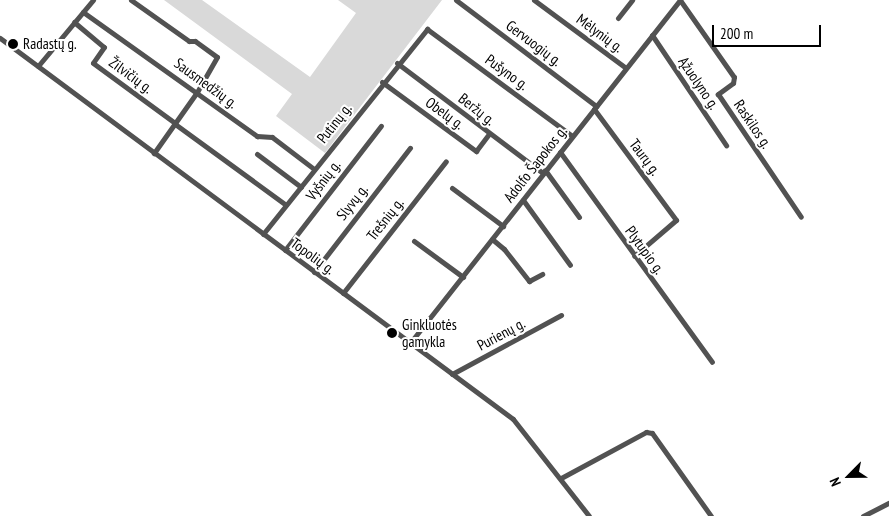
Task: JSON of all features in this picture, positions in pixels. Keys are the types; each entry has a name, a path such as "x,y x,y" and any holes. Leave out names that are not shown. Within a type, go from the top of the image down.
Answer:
{"street":[{"path":"38,66 93,0"},
{"path":"131,0 189,41 195,41 217,57 197,92 154,153"},
{"name":"Gervuogių g.","path":"456,0 595,108"},
{"name":"Mėlynių g.","path":"534,0 626,68"},
{"path":"618,18 632,0"},
{"name":"Adolfo Šapokos g.","path":"410,343 680,0"},
{"name":"Raskilos g.","path":"680,0 734,77 733,83 718,94 801,217"},
{"name":"Sausmedžių g.","path":"83,12 257,136 272,137 314,169"},
{"name":"Žilvičių g.","path":"74,22 104,47 93,63 286,205"},
{"name":"Putinų g.","path":"263,234 397,63 427,29"},
{"name":"Pušyno g.","path":"427,29 572,136"},
{"name":"Ąžuolyno g.","path":"652,35 726,145"},
{"name":"Topolių g.","path":"0,38 522,428 589,516"},
{"name":"Beržų g.","path":"397,63 489,134 544,172 579,217"},
{"name":"Obelų g.","path":"382,82 476,151 489,134"},
{"name":"Taurų g.","path":"595,108 676,220 634,256"},
{"name":"Vyšnių g.","path":"285,250 381,126"},
{"name":"Slyvų g.","path":"314,272 410,148"},
{"name":"Plytupio g.","path":"560,152 712,362"},
{"path":"257,154 301,187"},
{"name":"Trešnių g.","path":"343,294 446,161"},
{"path":"452,188 503,226"},
{"path":"523,200 570,265"},
{"path":"492,239 504,249 529,281 542,274"},
{"path":"414,241 463,277"},
{"name":"Purienų g.","path":"452,374 561,315"},
{"path":"561,478 646,432 652,433 711,516"},
{"path":"863,516 889,503"}],"shaded area":[{"path":"164,0 202,0 310,77 356,13 338,0 442,0 325,153 276,116 292,94"}],"place":[{"name":"Radastų g.","path":"13,44"},
{"name":"Ginkluotės gamykla","path":"392,333"}]}
